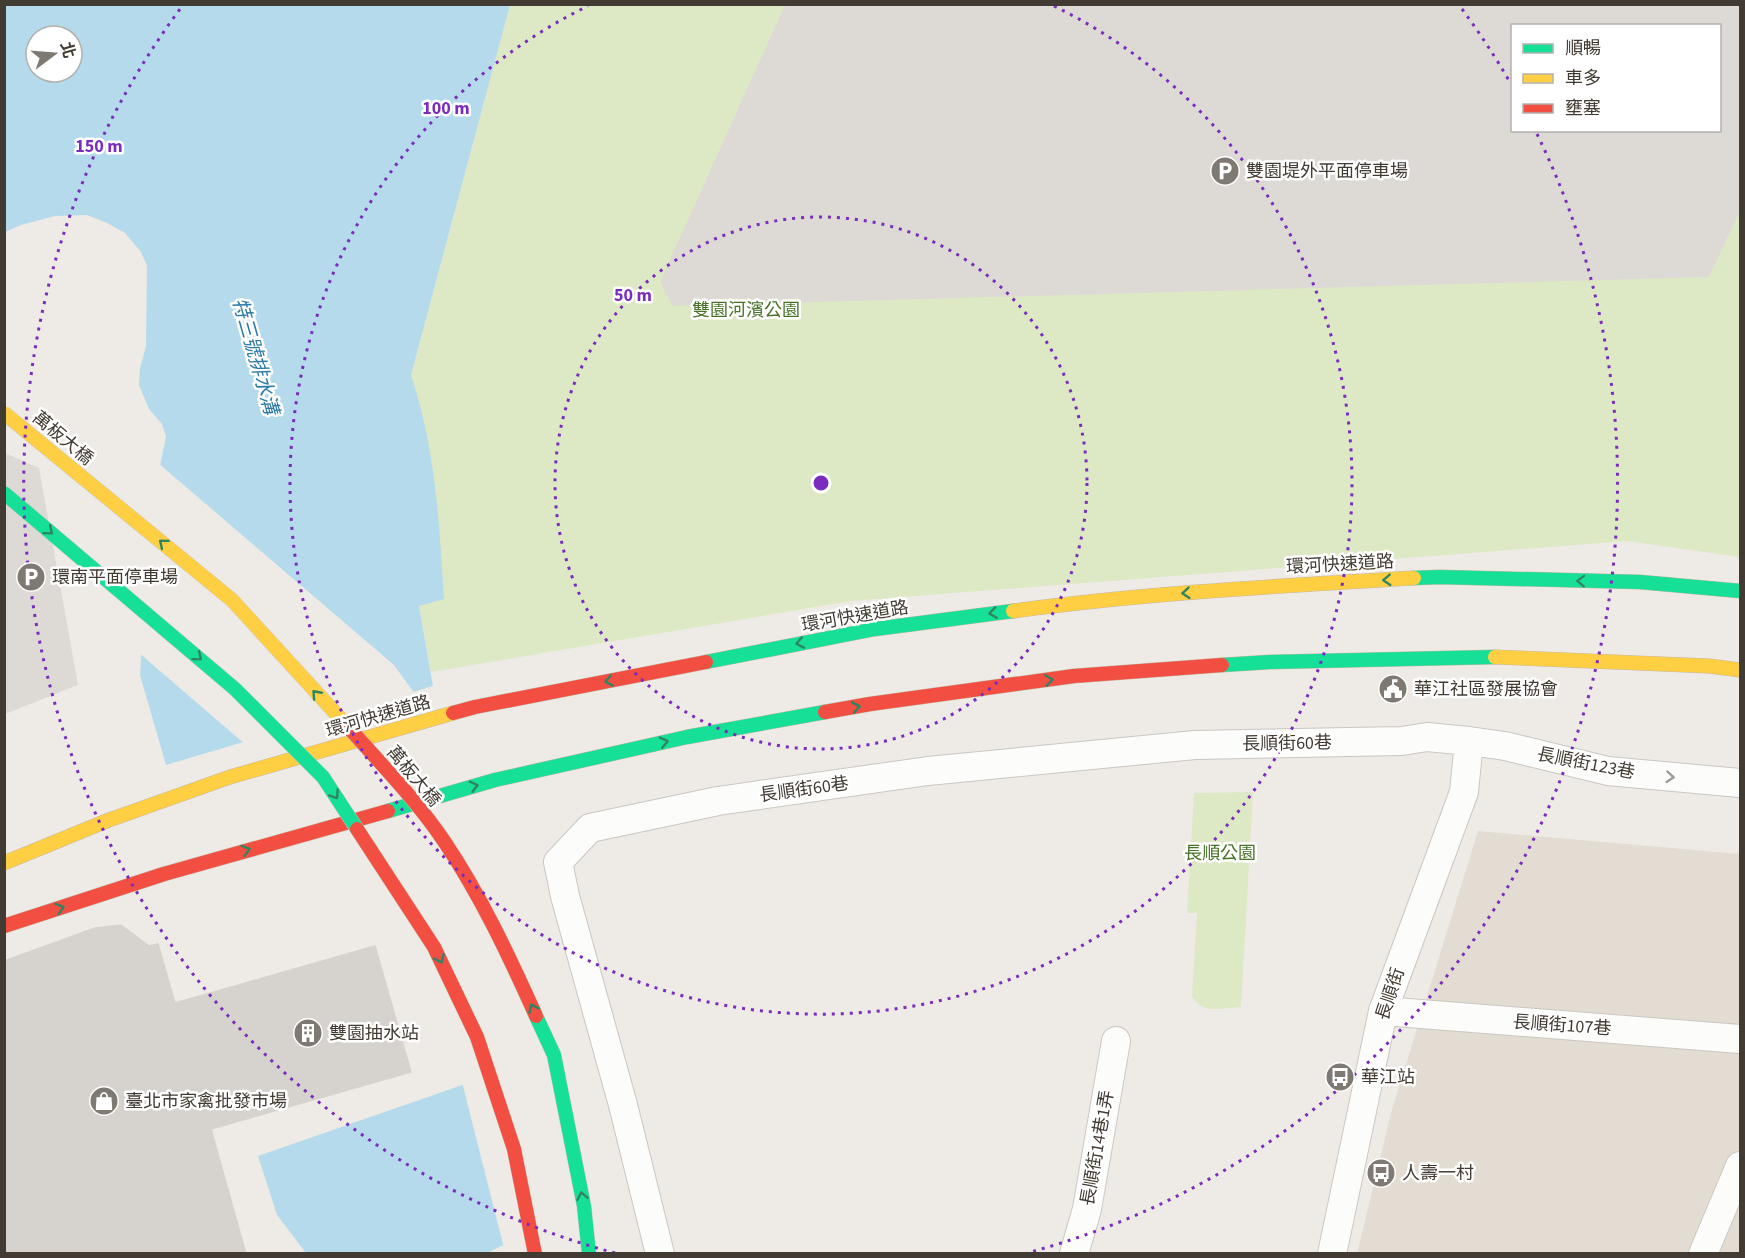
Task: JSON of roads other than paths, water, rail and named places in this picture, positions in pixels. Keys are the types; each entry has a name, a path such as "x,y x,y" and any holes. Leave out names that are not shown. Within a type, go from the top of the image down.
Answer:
{"main road":[{"name":"萬板大橋","path":"4,413 232,600 399,783 444,841 502,940 554,1055 584,1206 589,1254"},
{"path":"4,493 235,689 323,777 434,947 477,1037 514,1149 535,1254"},
{"name":"環河快速道路","path":"4,863 109,820 230,777 475,707 875,628 1063,604 1245,588 1439,577 1640,582 1740,591"},
{"path":"1640,582 1740,579"},
{"path":"4,926 164,874 495,780 687,737 870,704 1074,676 1270,662 1491,657 1709,666 1740,670"},
{"path":"4,874 109,820"}],"street":[{"name":"長順街60巷","path":"660,1254 623,1105 565,896 558,861 590,828 718,801 928,771 1195,745 1402,741 1426,737 1469,741"},
{"name":"長順街123巷","path":"1469,741 1505,746 1608,771 1740,783"},
{"name":"長順街","path":"1332,1254 1383,1011 1464,792 1469,741"},
{"name":"長順街107巷","path":"1383,1011 1740,1039"},
{"name":"長順街14巷1弄","path":"1074,1254 1087,1209 1116,1041"},
{"path":"1703,1254 1740,1166"}],"water":[{"name":"特三號排水溝","path":"5,5 510,5 411,375 431,459 440,542 444,599 419,606 433,686 166,765 140,675 149,518 166,437 162,424 149,409 139,385 140,368 146,346 147,266 141,252 125,233 87,215 55,216 5,232"},
{"path":"471,1082 510,1242 487,1253 306,1253 277,1215 258,1156"}],"place":[{"name":"雙園堤外平面停車場","path":"1225,171"},
{"name":"環南平面停車場","path":"31,577"},
{"name":"華江社區發展協會","path":"1393,689"},
{"name":"雙園抽水站","path":"308,1033"},
{"name":"華江站","path":"1340,1077"},
{"name":"臺北市家禽批發市場","path":"104,1101"},
{"name":"人壽一村","path":"1381,1173"}],"park label":[{"name":"雙園河濱公園","path":"746,310"},
{"name":"長順公園","path":"1220,853"}]}
